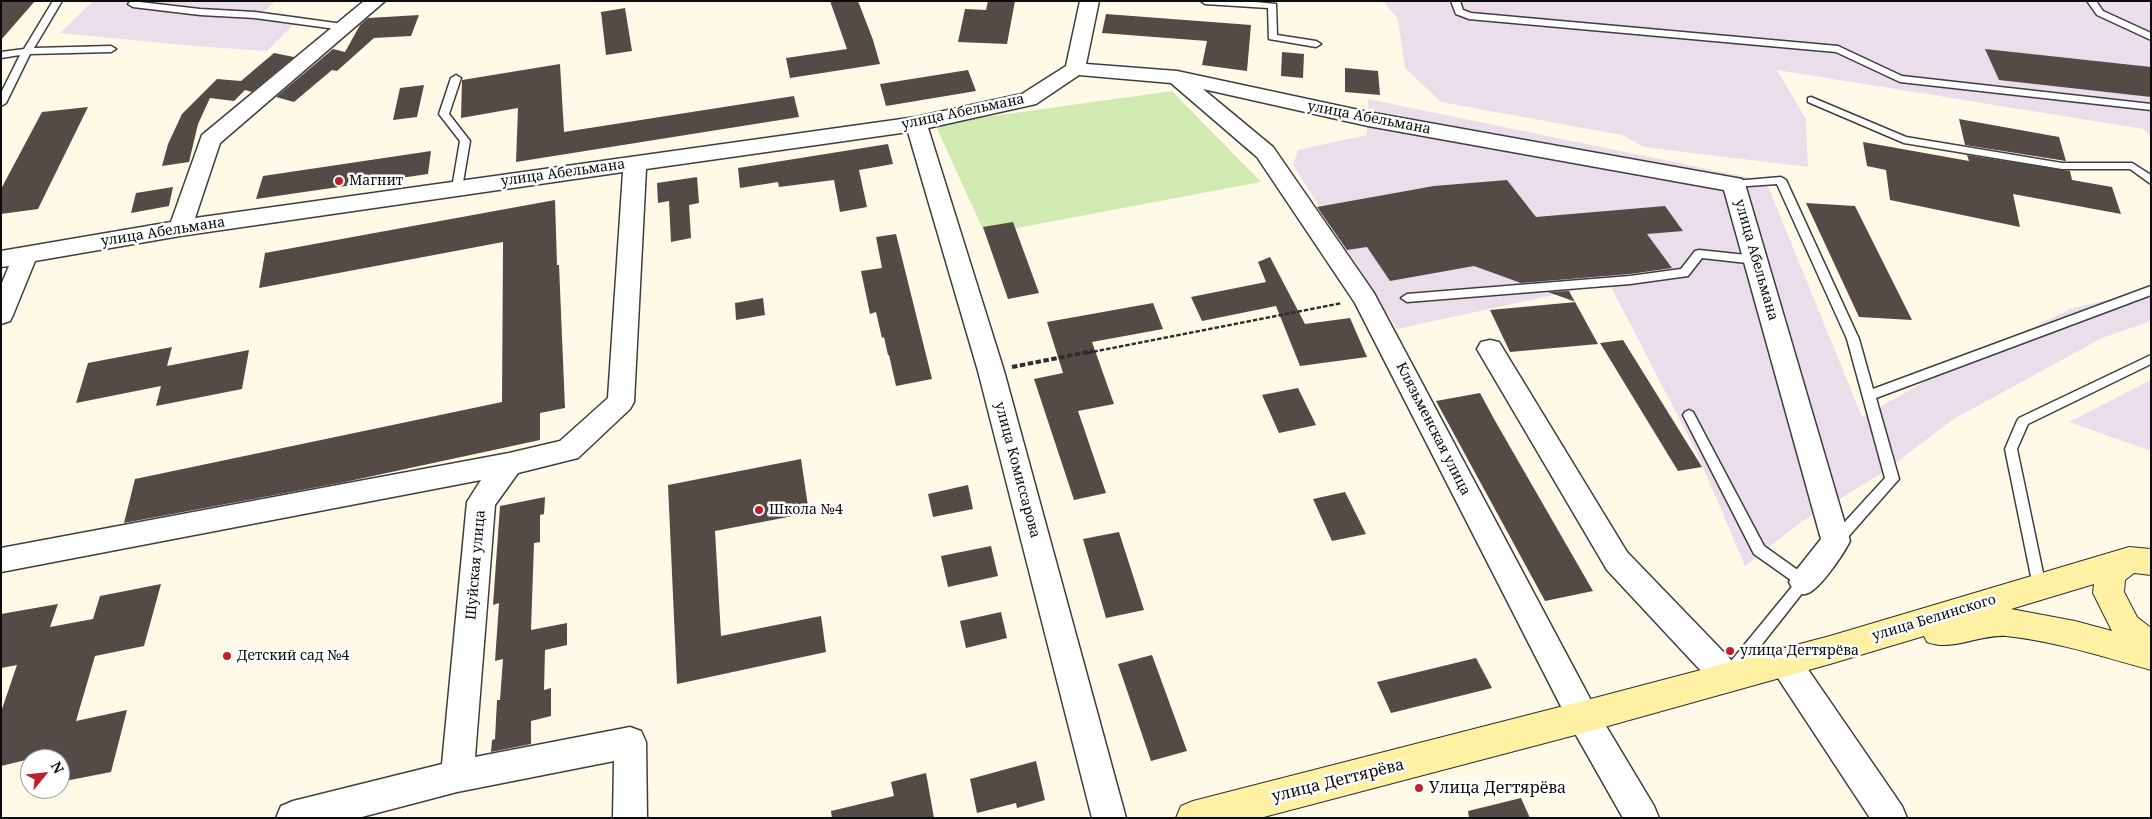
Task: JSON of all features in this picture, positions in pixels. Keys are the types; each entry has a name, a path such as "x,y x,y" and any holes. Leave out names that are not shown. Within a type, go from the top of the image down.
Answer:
{"main road":[{"name":"улица Белинского","path":"1830,650 2039,587 2140,561"},
{"path":"2140,561 2110,573 2108,593 2126,627 2151,647"},
{"name":"улица Белинского","path":"1830,650 2004,622 2075,635 2151,656"},
{"name":"улица Дегтярёва","path":"1193,818 1583,718 1830,650"}],"street":[{"path":"180,228 210,140 342,27 376,1"},
{"path":"1075,69 1090,1"},
{"name":"улица Абельмана","path":"1,260 180,228 916,124 1029,99 1075,69 1177,77 1368,119 1734,184 1836,542"},
{"name":"Клязьменская улица","path":"1177,77 1265,152 1365,299 1583,718 1642,818"},
{"name":"улица Комиссарова","path":"916,124 991,371 1109,818"},
{"path":"1,560 508,464 568,450 621,402 635,163"},
{"path":"1,315 25,256"},
{"path":"1490,350 1617,561 1727,677"},
{"name":"Шуйская улица","path":"457,776 481,502 508,464"},
{"path":"1804,582 1836,542"},
{"path":"1785,662 1890,818"},
{"path":"293,818 457,776 630,742 630,818"}],"lane":[{"path":"1,104 27,52 58,1"},
{"path":"136,1 133,4 255,15 342,27"},
{"path":"177,9 184,1"},
{"path":"1205,1 1273,6 1272,36 1316,44"},
{"path":"1454,1 1459,12 1469,16 1838,49 1900,79 2151,107"},
{"path":"2091,1 2100,13 2151,38"},
{"path":"1,55 27,52 111,49"},
{"path":"456,78 444,114 465,141 457,188"},
{"path":"1811,100 1904,140 2062,166 2132,166 2151,181"},
{"path":"1734,184 1781,180 1853,339 1892,479 1836,542"},
{"path":"1407,298 1630,280 1684,273 1699,254 1756,260"},
{"path":"1869,396 2151,290"},
{"path":"2039,587 2012,449 2023,421 2151,359"},
{"path":"1689,415 1759,550 1804,582 1727,677"}],"path":[{"path":"991,371 1365,299"}],"shaded area":[{"path":"93,1 275,1 264,12 302,16 267,51 60,33"},
{"path":"1383,1 2151,1 2151,137 2144,129 1777,70 1806,119 1808,167 1644,147 1622,135 1441,102 1405,68 1398,19"},
{"path":"1368,99 1766,181 1862,417 1933,377 2070,309 2151,289 2151,321 2102,338 1952,420 1884,472 1801,522 1745,566 1697,453 1609,283 1397,329 1293,165 1298,150 1367,135"},
{"path":"2151,380 2151,451 2069,422"}],"green space":[{"path":"1172,91 1261,182 985,234 935,124"}],"building":[{"path":"1,1 35,1 1,40"},
{"path":"830,1 858,1 880,64 790,78 786,58 847,49"},
{"path":"988,1 1015,1 1007,44 958,42 965,9 986,10"},
{"path":"625,8 632,51 606,55 601,12"},
{"path":"1106,14 1251,25 1247,71 1202,65 1207,41 1102,33"},
{"path":"419,15 411,36 374,38 337,71 332,70 294,102 276,97 333,49 345,52 360,25 368,18"},
{"path":"1985,49 2151,67 2151,97 1999,80"},
{"path":"1282,52 1304,54 1303,78 1281,76"},
{"path":"274,53 294,57 252,92 245,90 234,101 210,98 198,124 189,162 162,166 168,144 182,114 217,79 241,81"},
{"path":"560,64 564,132 794,96 799,117 516,162 518,108 461,118 462,80"},
{"path":"1345,68 1378,71 1380,95 1345,92"},
{"path":"968,70 976,91 886,106 880,84"},
{"path":"424,85 417,117 393,120 400,88"},
{"path":"88,107 38,209 1,214 1,189 42,112"},
{"path":"1959,119 2059,137 2066,161 1965,145"},
{"path":"1863,142 1969,161 1967,155 2070,171 2072,180 2112,187 2121,214 2013,194 2020,227 1890,200 1886,170 1867,166"},
{"path":"888,144 893,164 859,170 867,207 840,212 834,180 779,187 778,182 740,188 738,168"},
{"path":"431,151 428,174 256,199 263,176"},
{"path":"697,177 699,203 689,205 691,238 671,242 669,201 658,203 657,183"},
{"path":"1507,180 1536,217 1665,206 1683,231 1647,234 1672,268 1630,274 1521,283 1474,266 1390,281 1367,247 1347,250 1317,207 1434,186"},
{"path":"173,187 169,206 131,213 136,193"},
{"path":"555,200 565,408 540,413 540,440 345,482 124,523 135,479 502,402 503,242 259,288 265,253"},
{"path":"1806,203 1855,206 1912,320 1859,317"},
{"path":"1013,222 1039,293 1008,299 983,227"},
{"path":"896,234 932,379 896,386 876,312 870,314 861,271 882,268 876,237"},
{"path":"1270,257 1305,324 1350,318 1367,357 1300,366 1276,306 1202,321 1191,297 1266,282 1258,262"},
{"path":"1569,291 1575,302 1548,292"},
{"path":"763,298 765,315 736,320 735,303"},
{"path":"1575,302 1598,344 1510,352 1490,310"},
{"path":"1153,303 1163,329 1092,342 1114,404 1078,411 1106,493 1074,500 1034,379 1063,373 1047,322"},
{"path":"1623,340 1702,467 1678,471 1600,343"},
{"path":"172,347 167,366 249,350 242,389 156,406 161,386 76,403 88,363"},
{"path":"1298,388 1316,425 1279,433 1262,395"},
{"path":"1480,393 1593,591 1545,601 1436,401"},
{"path":"801,459 809,513 715,531 721,636 821,616 826,652 677,684 668,485"},
{"path":"968,485 973,509 933,517 928,494"},
{"path":"1345,492 1366,534 1332,541 1313,499"},
{"path":"545,497 544,514 540,515 540,542 534,543 531,630 567,623 567,645 545,650 544,690 551,688 551,716 531,721 531,744 491,752 492,740 495,739 497,700 500,700 503,659 495,661 499,603 493,605 500,506"},
{"path":"1119,532 1144,610 1106,618 1083,539"},
{"path":"991,546 998,576 948,587 941,556"},
{"path":"161,584 144,646 95,656 76,721 127,710 111,772 70,780 70,749 20,749 20,761 1,766 1,712 17,665 1,668 1,614 58,604 50,627 93,619 100,596"},
{"path":"1001,612 1007,638 966,648 960,621"},
{"path":"1152,655 1187,751 1151,761 1118,664"},
{"path":"1476,658 1492,688 1391,713 1377,682"},
{"path":"1036,761 1045,800 1017,808 1016,803 977,813 970,779"},
{"path":"926,773 934,818 832,818 831,811 894,796 891,782"},
{"path":"1521,798 1530,818 1469,818 1468,811"}],"place":[{"name":"Магнит","path":"339,181"},
{"name":"Школа №4","path":"759,510"},
{"name":"улица Дегтярёва","path":"1730,651"},
{"name":"Детский сад №4","path":"227,656"},
{"name":"Улица Дегтярёва","path":"1419,788"}]}
